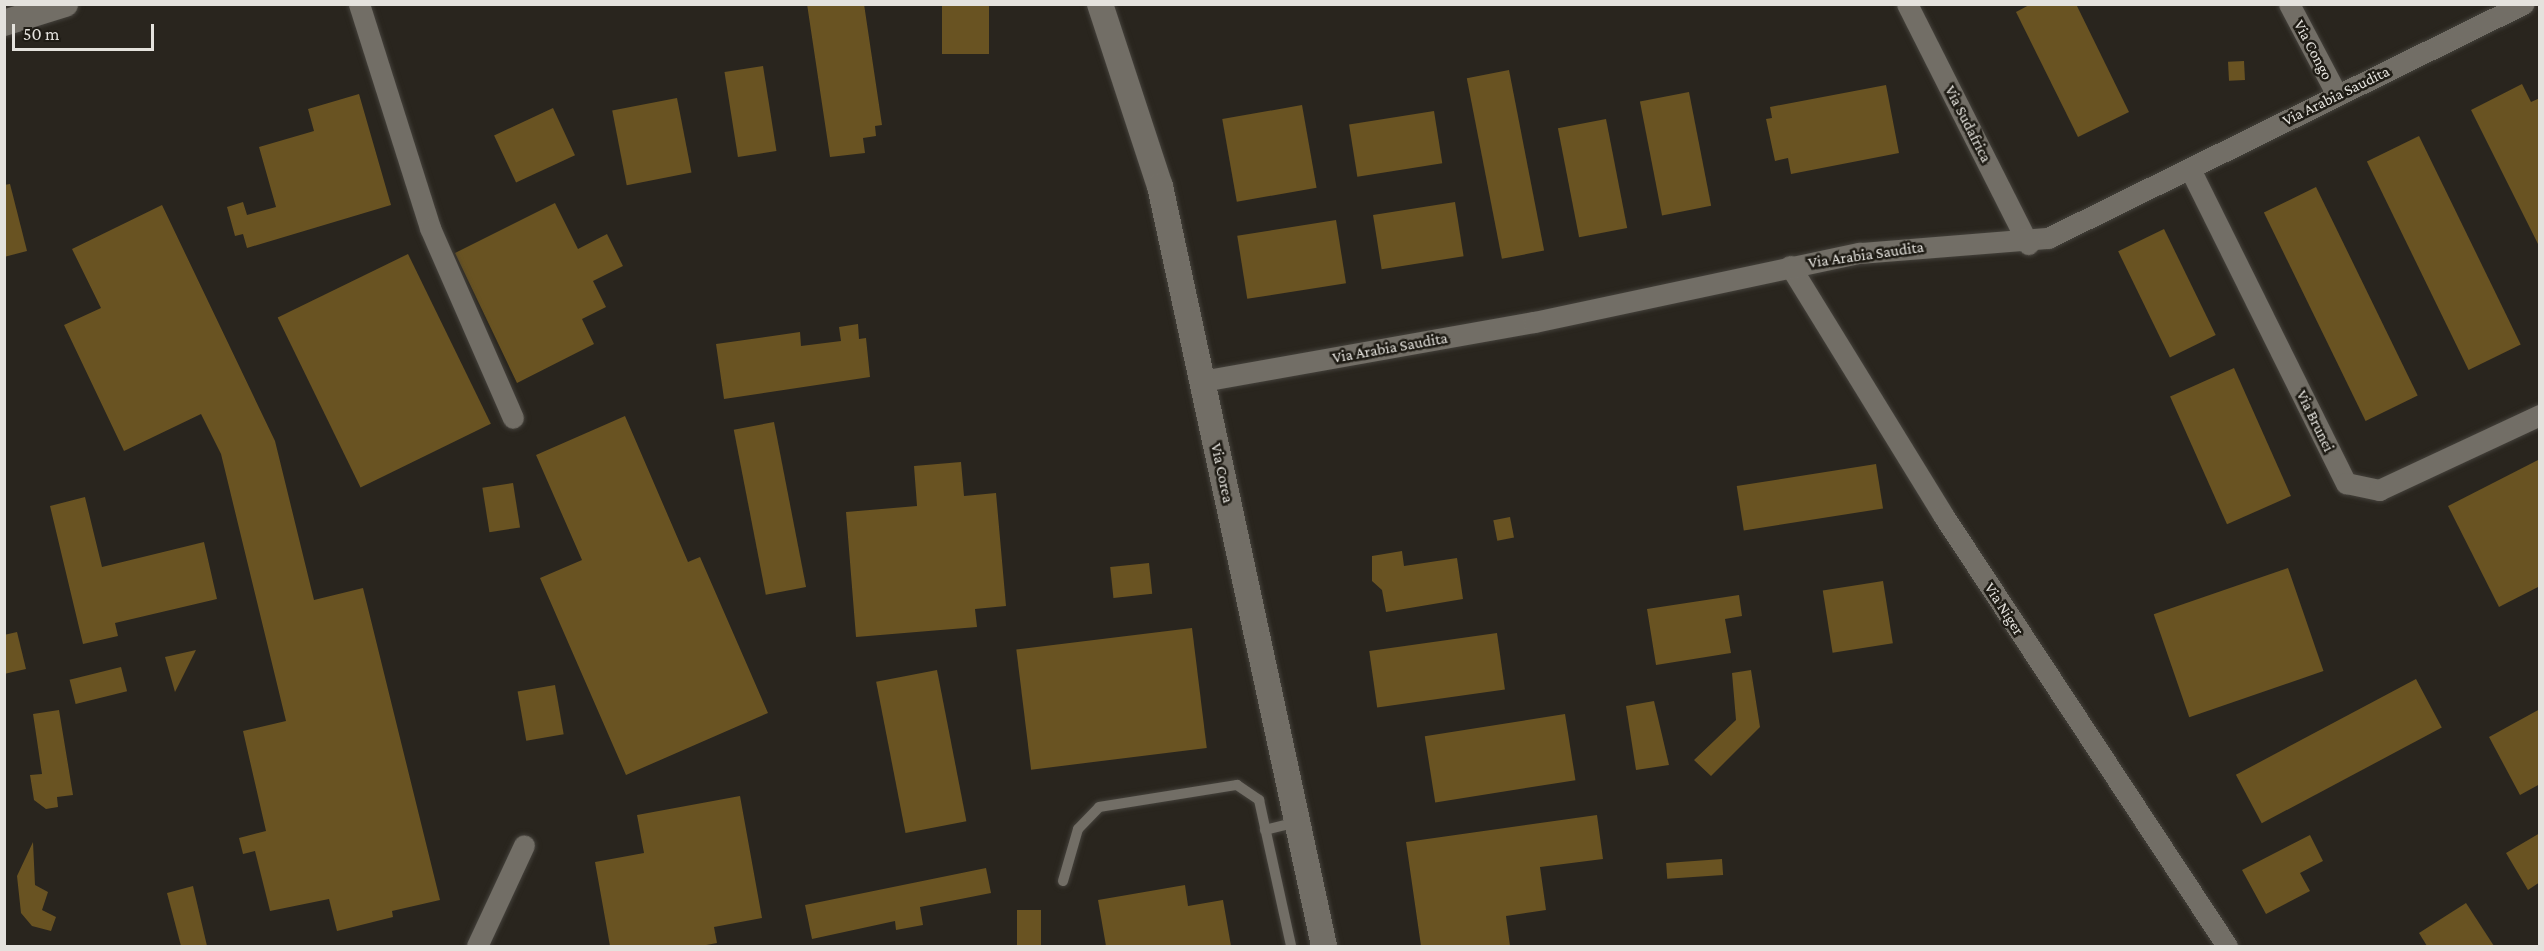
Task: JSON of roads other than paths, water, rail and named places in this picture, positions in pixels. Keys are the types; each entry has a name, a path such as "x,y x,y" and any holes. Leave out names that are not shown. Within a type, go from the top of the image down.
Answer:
{"street":[{"path":"4,23 65,4"},
{"path":"359,4 430,228 513,418"},
{"name":"Via Corea","path":"1100,4 1144,124 1324,946"},
{"name":"Via Sudafrica","path":"1907,4 2028,244"},
{"name":"Via Congo","path":"2289,4 2337,95"},
{"name":"Via Arabia Saudita","path":"1202,381 1534,322 1790,266 1914,246 2028,244 2080,225 2523,4"},
{"name":"Via Brunei","path":"2190,169 2346,483 2379,490 2540,415"},
{"name":"Via Niger","path":"1790,266 1943,515 2226,946"},
{"path":"477,946 524,845"}],"lane":[{"path":"1063,881 1078,829 1099,807 1237,785 1259,800 1291,946"},
{"path":"1265,830 1298,822"}]}
